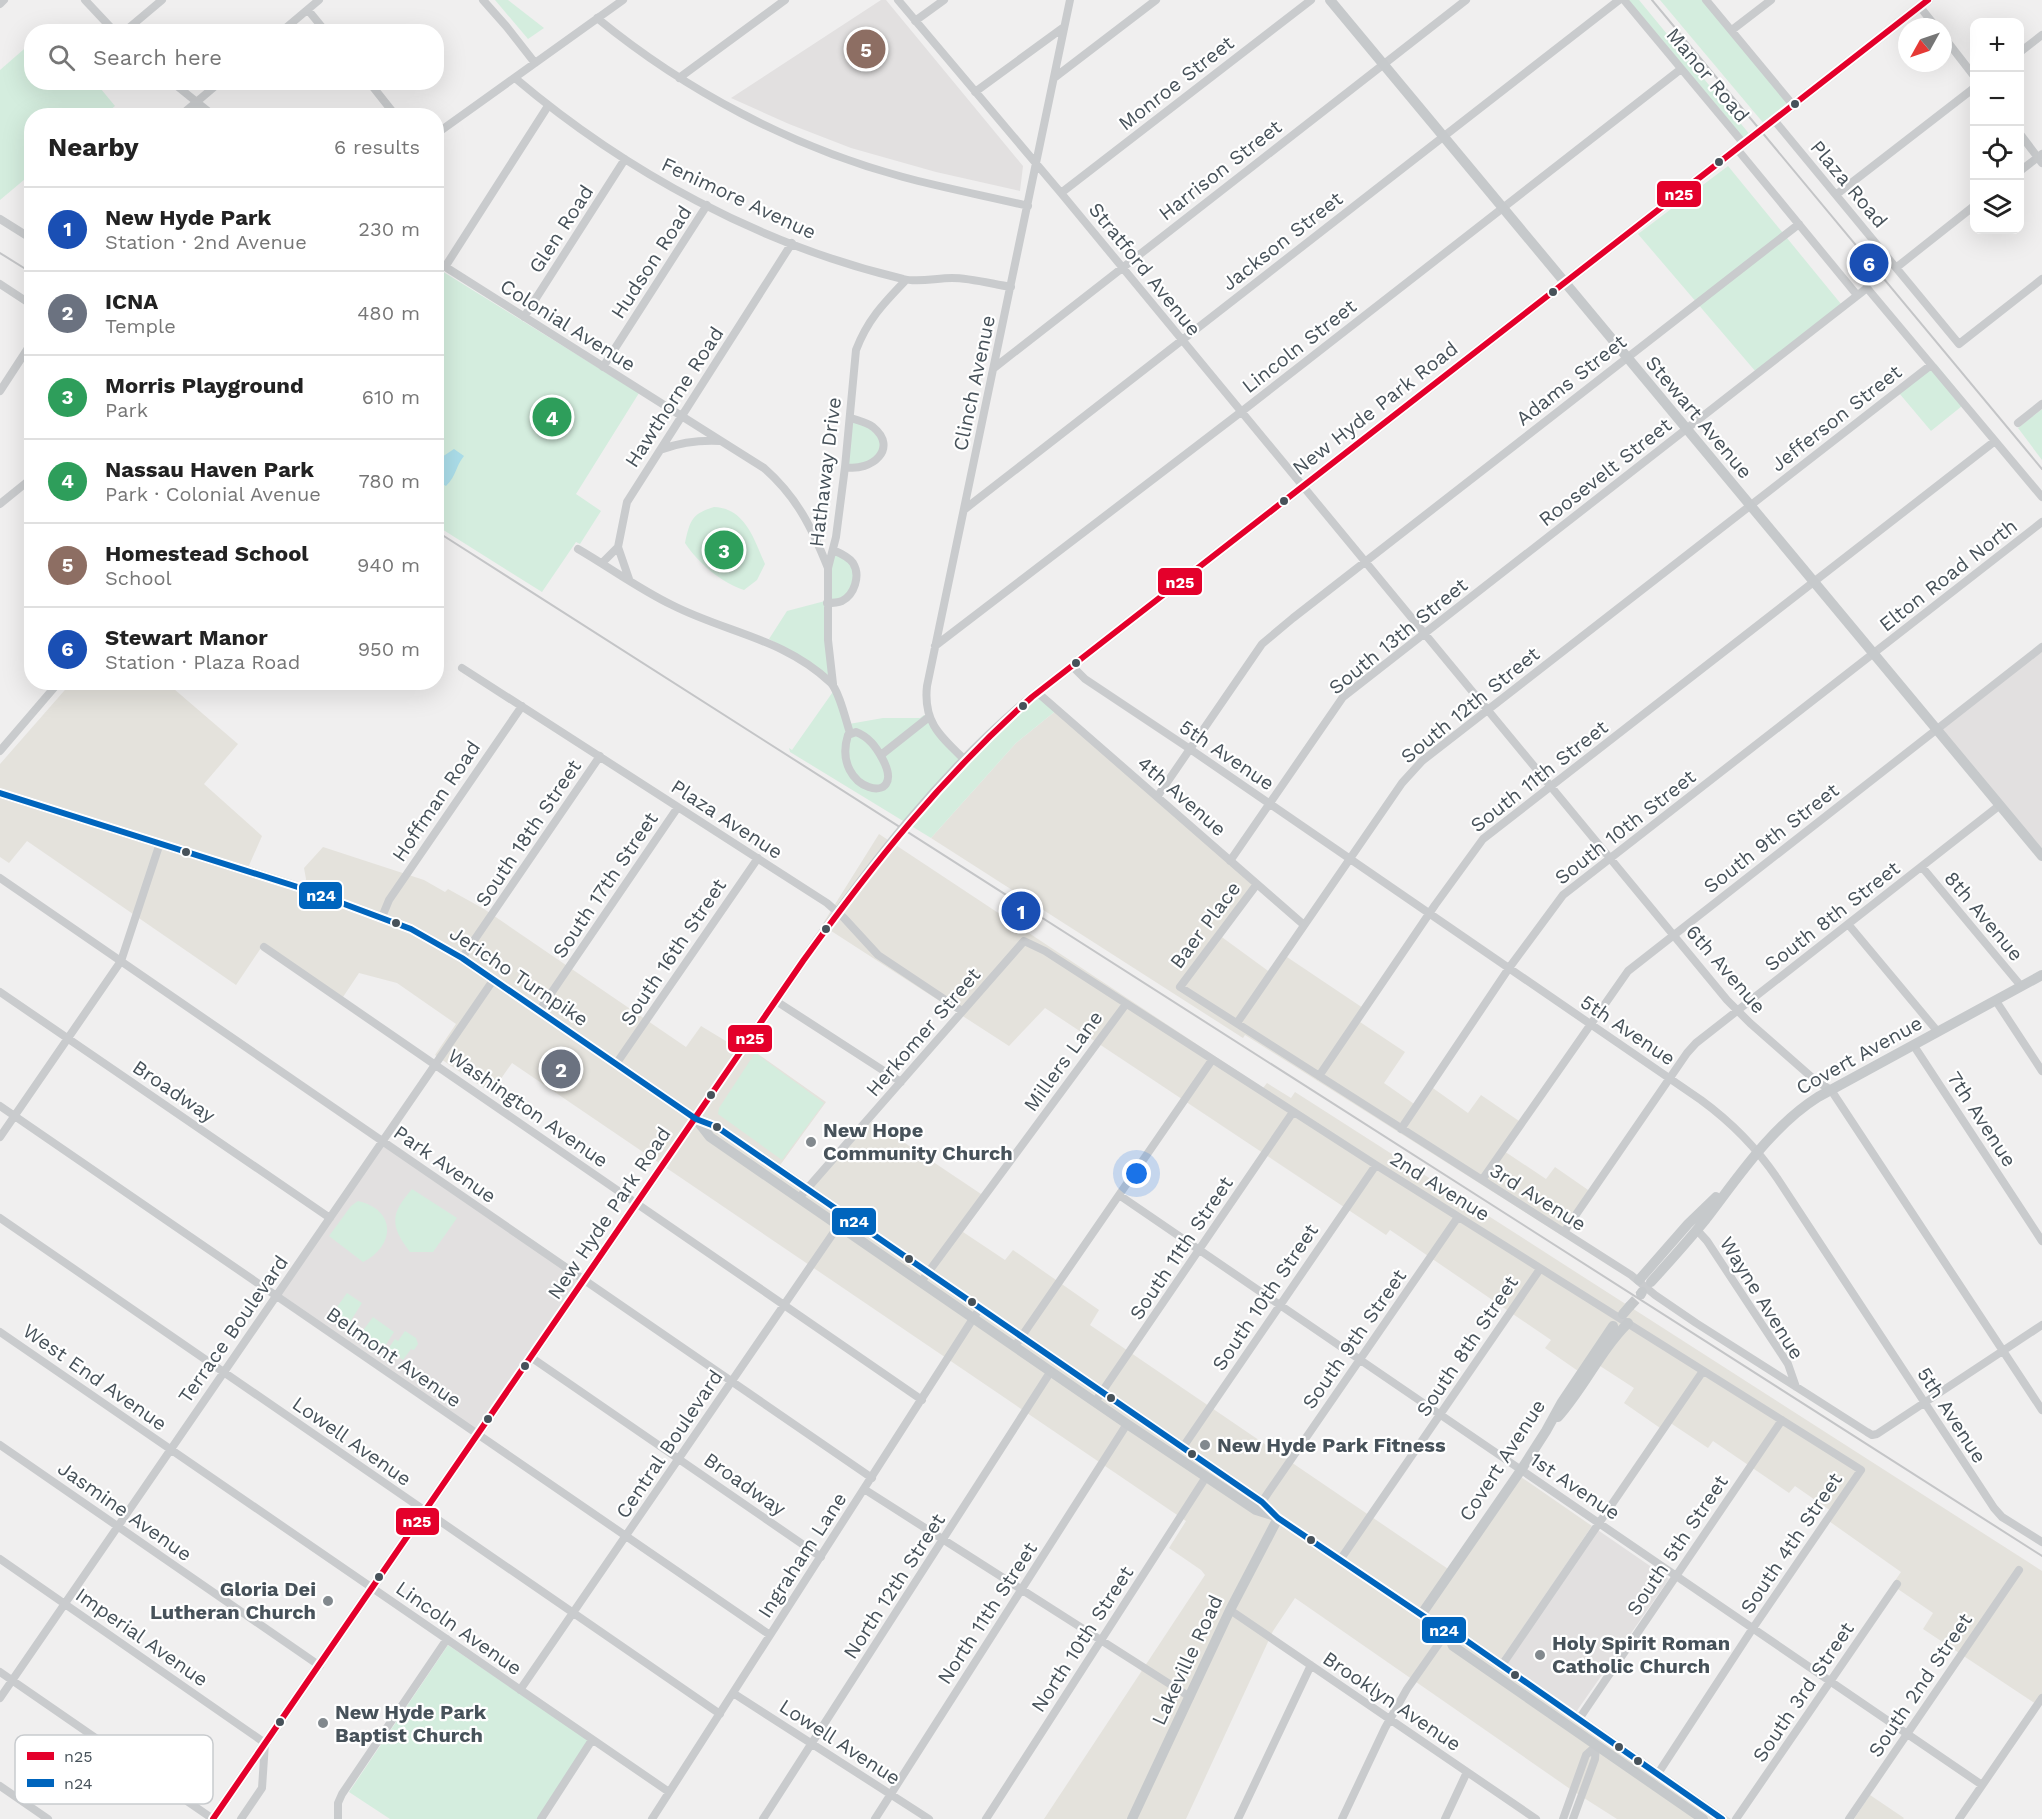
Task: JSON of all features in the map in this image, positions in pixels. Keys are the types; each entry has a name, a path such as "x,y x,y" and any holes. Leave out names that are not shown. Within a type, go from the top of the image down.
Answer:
{"main road":[{"name":"Stewart Avenue","path":"1330,0 2042,856"},
{"name":"New Hyde Park Road","path":"213,1819 776,1001 900,830 964,760 1038,693 1926,2"},
{"name":"Jericho Turnpike","path":"0,793 304,889 423,934 494,979 696,1119 710,1137 803,1194 1018,1341 1081,1377 1183,1447 1259,1506"},
{"name":"Covert Avenue","path":"1651,1282 1794,1113 1831,1090 2042,975"},
{"path":"1639,1280 1693,1219 1737,1179"},
{"path":"1546,1431 1570,1403 1612,1341 1626,1315"},
{"name":"Covert Avenue","path":"1421,1615 1521,1470 1562,1402 1613,1326"},
{"name":"Jericho Turnpike","path":"1018,1341 1051,1371 1206,1477 1278,1518 1421,1615 1447,1632 1461,1637 1502,1665 1576,1724 1596,1746 1703,1819"},
{"path":"1051,1371 1056,1368 1073,1378 1081,1377"},
{"name":"Lakeville Road","path":"1132,1819 1230,1610 1278,1518"},
{"name":"Jericho Turnpike","path":"1447,1632 1453,1646 1576,1724 1601,1735 1722,1819"}],"street":[{"path":"0,4 4,0"},
{"path":"85,0 108,24"},
{"path":"134,24 162,0"},
{"path":"291,24 319,0"},
{"path":"483,0 535,63"},
{"path":"444,128 623,0"},
{"path":"679,78 785,0"},
{"name":"Stratford Avenue","path":"898,0 1061,193 1365,562"},
{"path":"915,21 944,0"},
{"name":"Clinch Avenue","path":"929,717 926,700 935,646 1070,0"},
{"path":"1054,78 1156,0"},
{"name":"Monroe Street","path":"1061,193 1311,0"},
{"name":"Harrison Street","path":"994,368 1466,0"},
{"name":"Jackson Street","path":"965,509 1619,0"},
{"name":"Manor Road","path":"1624,0 1681,69 1798,224 1857,295"},
{"path":"1706,0 1793,105"},
{"path":"1732,30 1771,0"},
{"path":"1926,2 1932,18"},
{"path":"308,10 319,24"},
{"path":"597,18 637,50 679,78 740,112 796,138 903,177 1028,206"},
{"path":"975,93 1064,27"},
{"path":"2024,48 2042,35"},
{"path":"1952,48 1971,72"},
{"name":"Lincoln Street","path":"935,646 1242,412 1681,69"},
{"name":"Fenimore Avenue","path":"514,78 548,106 625,159 707,205 792,243 842,262 906,280 954,278 1011,287"},
{"path":"181,90 203,108"},
{"path":"190,108 211,90"},
{"path":"375,90 390,108"},
{"path":"1836,194 1970,90"},
{"path":"445,267 548,106"},
{"name":"Plaza Road","path":"1774,120 1959,344 2042,279"},
{"path":"2024,140 2040,158 2024,168"},
{"name":"Glen Road","path":"524,317 625,159"},
{"name":"Hudson Road","path":"603,367 707,205"},
{"path":"1897,267 1970,209"},
{"path":"0,219 24,234"},
{"name":"Adams Street","path":"1158,797 1262,644 1798,224"},
{"name":"Hawthorne Road","path":"618,547 627,502 639,481 662,449 792,243"},
{"name":"Colonial Avenue","path":"445,267 764,468 791,494 808,523 828,568"},
{"name":"Hathaway Drive","path":"850,733 833,684 828,640 828,568 833,550 845,466 854,363 862,334 874,314 906,280"},
{"path":"0,284 24,300"},
{"path":"1857,295 1867,288 2042,497"},
{"name":"Roosevelt Street","path":"1514,564 1857,295"},
{"path":"0,391 24,354"},
{"name":"Jefferson Street","path":"1648,585 1931,365"},
{"path":"2018,423 2042,404"},
{"path":"845,466 853,468 870,465 878,460 882,451 882,439 875,429 851,418"},
{"path":"662,449 698,440 721,441"},
{"name":"South 11th Street","path":"1319,1076 1480,842 1995,441"},
{"path":"0,504 24,484"},
{"name":"Elton Road North","path":"1874,654 2042,522"},
{"path":"602,563 618,547 629,579"},
{"path":"578,549 680,609 779,647 800,659 833,684"},
{"path":"827,603 838,603 849,596 854,589 856,578 854,564 844,555 833,550"},
{"name":"6th Avenue","path":"1365,562 1737,1011 1816,1081 1831,1090 2042,1410"},
{"name":"South 13th Street","path":"1230,861 1343,697 1514,564"},
{"name":"South 12th Street","path":"1237,1023 1409,774 1422,761 1648,585"},
{"name":"South 9th Street","path":"1482,1180 1628,971 2042,647"},
{"name":"South 10th Street","path":"1401,1129 1509,968 1563,895 1874,654"},
{"name":"5th Avenue","path":"1072,667 1085,679 1270,803 1713,1109 1759,1153 1777,1178 1998,1513 2042,1542"},
{"name":"Plaza Avenue","path":"462,668 758,858 839,913 883,959 962,1011"},
{"path":"0,751 52,690"},
{"name":"4th Avenue","path":"1038,693 1304,925"},
{"name":"Hoffman Road","path":"382,917 389,900 522,706"},
{"path":"881,755 929,717 964,760"},
{"path":"850,733 863,735 881,755 888,772 888,780 878,789 869,788 855,778 847,762 845,749 850,733"},
{"name":"South 18th Street","path":"462,958 600,756"},
{"name":"South 8th Street","path":"1564,1232 1696,1043 2000,805"},
{"name":"South 17th Street","path":"540,1011 678,807"},
{"path":"0,1137 121,961 160,843"},
{"name":"South 16th Street","path":"616,1064 758,858"},
{"name":"8th Avenue","path":"1922,867 2021,986"},
{"name":"Park Avenue","path":"0,878 872,1478"},
{"name":"Baer Place","path":"1180,987 1257,884"},
{"path":"1848,924 1938,1032"},
{"name":"Herkomer Street","path":"803,1194 1024,941"},
{"name":"2nd Avenue","path":"1024,941 1045,951 1540,1269 1626,1315 1703,1371 1840,1457"},
{"name":"Washington Avenue","path":"264,946 922,1400"},
{"name":"Terrace Boulevard","path":"0,1698 494,979"},
{"name":"3rd Avenue","path":"1180,987 1639,1280 1661,1300 1872,1435 1924,1403"},
{"name":"Broadway","path":"0,992 330,1218"},
{"path":"1996,1000 2042,1071"},
{"path":"776,1001 901,1082"},
{"name":"Millers Lane","path":"924,1278 1126,1004"},
{"name":"7th Avenue","path":"1914,1046 2042,1241"},
{"path":"1018,1341 1212,1060"},
{"name":"Belmont Avenue","path":"0,1106 770,1635"},
{"name":"South 11th Street","path":"1095,1402 1293,1112"},
{"name":"South 10th Street","path":"1183,1447 1376,1165"},
{"name":"1st Avenue","path":"1119,1195 1982,1785"},
{"name":"South 9th Street","path":"1259,1506 1458,1217"},
{"name":"Lowell Avenue","path":"0,1218 720,1714"},
{"name":"Central Boulevard","path":"520,1690 842,1221"},
{"name":"Wayne Avenue","path":"1697,1230 1707,1241 1788,1364 1796,1387"},
{"name":"South 8th Street","path":"1340,1560 1540,1269"},
{"name":"Ingraham Lane","path":"652,1819 977,1313"},
{"path":"1924,1403 2042,1325"},
{"name":"West End Avenue","path":"0,1332 171,1449"},
{"name":"Broadway","path":"532,1358 821,1557"},
{"name":"North 12th Street","path":"764,1819 1051,1371"},
{"path":"1502,1665 1703,1371"},
{"name":"South 5th Street","path":"1576,1724 1782,1420"},
{"name":"North 11th Street","path":"875,1819 1127,1424"},
{"name":"Jasmine Avenue","path":"0,1445 320,1666"},
{"name":"Lincoln Avenue","path":"171,1449 669,1792"},
{"name":"South 4th Street","path":"1657,1775 1753,1628 1861,1470 1840,1457"},
{"name":"North 10th Street","path":"986,1819 1206,1477"},
{"path":"864,1489 1190,1697"},
{"name":"Imperial Avenue","path":"0,1559 265,1743"},
{"name":"South 2nd Street","path":"1849,1819 2019,1570"},
{"name":"South 3rd Street","path":"1736,1819 1897,1584"},
{"name":"Brooklyn Avenue","path":"1230,1610 1536,1819"},
{"path":"1341,1819 1407,1689 1447,1632"},
{"path":"338,1819 338,1803 342,1794 447,1639"},
{"path":"1238,1819 1311,1665"},
{"path":"0,1672 92,1735"},
{"name":"Lowell Avenue","path":"733,1693 929,1819"},
{"path":"1959,1819 2042,1698"},
{"path":"1573,1819 1595,1759 1596,1746 1601,1735"},
{"path":"541,1819 592,1740"},
{"path":"241,1819 262,1788 265,1743"},
{"path":"1563,1819 1586,1755 1596,1746"},
{"path":"1445,1819 1467,1772"},
{"path":"0,1786 15,1796"},
{"path":"26,1804 48,1819"},
{"path":"191,1804 213,1819"}],"shaded area":[{"path":"881,0 886,0 1023,166 1020,191 936,172 851,148 731,98"},
{"path":"2042,647 2042,856 1937,729"},
{"path":"65,690 175,690 238,744 204,784 262,836 247,870 304,889 306,879 304,868 323,847 424,880 445,892 448,889 484,909 686,1047 701,1026 744,1052 748,1047 826,1102 778,1168 809,1190 872,1121 987,1198 963,1232 1005,1260 1013,1250 1099,1310 1090,1325 1454,1573 1521,1477 1592,1526 1502,1660 1731,1819 1617,1819 1573,1791 1295,1598 1273,1631 1186,1819 1044,1819 1205,1575 1169,1548 1186,1521 512,1063 491,1093 435,1055 456,1024 397,983 359,973 343,997 263,945 236,985 27,841 9,863 0,857 0,764"},
{"path":"1058,709 1259,882 1219,935 1271,973 1284,955 1363,1008 1357,1020 1405,1052 1384,1083 1417,1106 1430,1086 1468,1113 1481,1095 1522,1123 1504,1151 1546,1179 1555,1167 1591,1192 1561,1235 1245,1035 1243,1038 931,838 1016,743"},
{"path":"879,834 1263,1088 1267,1083 1291,1098 1295,1092 2042,1571 2042,1695 2036,1704 1923,1629 1933,1613 1892,1585 1901,1572 1826,1519 1831,1511 1795,1486 1789,1493 1713,1441 1708,1448 1669,1422 1663,1430 1624,1403 1634,1388 1597,1364 1588,1378 1545,1348 1551,1340 1390,1230 1386,1235 1045,1008 1009,1046 822,925"},
{"path":"383,1144 583,1283 479,1434 278,1295"},
{"path":"1592,1526 1669,1579 1576,1712 1501,1659"},
{"path":"1870,1795 1904,1818 1854,1819"}],"green space":[{"path":"495,0 508,0 544,28 528,39"},
{"path":"1625,0 1639,0 1751,136 1744,142"},
{"path":"1660,0 1705,0 1793,103 1765,125"},
{"path":"24,49 24,90 102,90 115,106 113,108 24,108 24,180 0,200 0,70"},
{"path":"1728,166 1841,304 1756,372 1638,234"},
{"path":"444,272 639,393 576,494 601,511 580,544 576,542 542,592 444,530"},
{"path":"1936,364 1967,402 1931,431 1899,393"},
{"path":"2042,409 2042,460 2018,428"},
{"path":"853,421 865,424 880,439 881,450 870,464 847,464"},
{"path":"714,507 734,513 741,519 752,535 765,564 757,580 744,590 727,583 711,571 685,543 693,519 700,512"},
{"path":"833,551 852,564 855,577 848,595 828,602"},
{"path":"825,601 830,681 795,653 769,639 787,611"},
{"path":"837,686 849,724 883,718 920,718 924,715 963,756 1037,690 1058,709 1016,743 931,838 790,752 789,748 792,750"},
{"path":"755,1053 824,1103 782,1160 718,1114 719,1108"},
{"path":"412,1189 457,1218 433,1252 410,1252 396,1227 396,1213"},
{"path":"358,1201 380,1212 387,1229 386,1238 381,1247 363,1262 329,1236 351,1206"},
{"path":"347,1293 362,1303 348,1325 332,1314"},
{"path":"373,1317 394,1332 381,1352 359,1336"},
{"path":"405,1331 416,1338 418,1344 403,1360 388,1349"},
{"path":"448,1645 588,1740 538,1819 390,1819 349,1792"}],"water":[{"path":"454,449 464,456 446,486 444,485 444,456"}],"tunnel":[{"path":"1629,1307 1641,1294"}],"railway":[{"path":"1652,0 2042,469"},
{"path":"0,253 24,268"},
{"path":"444,536 2042,1556"}],"transit line":[{"name":"n25","path":"213,1819 803,961 882,856 968,758 1032,697 1928,0"},
{"name":"n24","path":"0,793 304,889 411,929 462,958 696,1119 717,1127 1262,1502 1278,1518 1447,1632 1461,1637 1722,1819"}],"place":[{"name":"Homestead School","path":"866,49"},
{"name":"Stewart Manor","path":"1869,263"},
{"name":"Nassau Haven Park","path":"552,417"},
{"name":"Morris Playground","path":"724,550"},
{"name":"New Hyde Park","path":"1021,911"},
{"name":"ICNA","path":"561,1069"},
{"name":"New Hope Community Church","path":"811,1142"},
{"name":"New Hyde Park Fitness","path":"1205,1445"},
{"name":"Gloria Dei Lutheran Church","path":"328,1601"},
{"name":"Holy Spirit Roman Catholic Church","path":"1540,1655"},
{"name":"New Hyde Park Baptist Church","path":"323,1723"}]}
